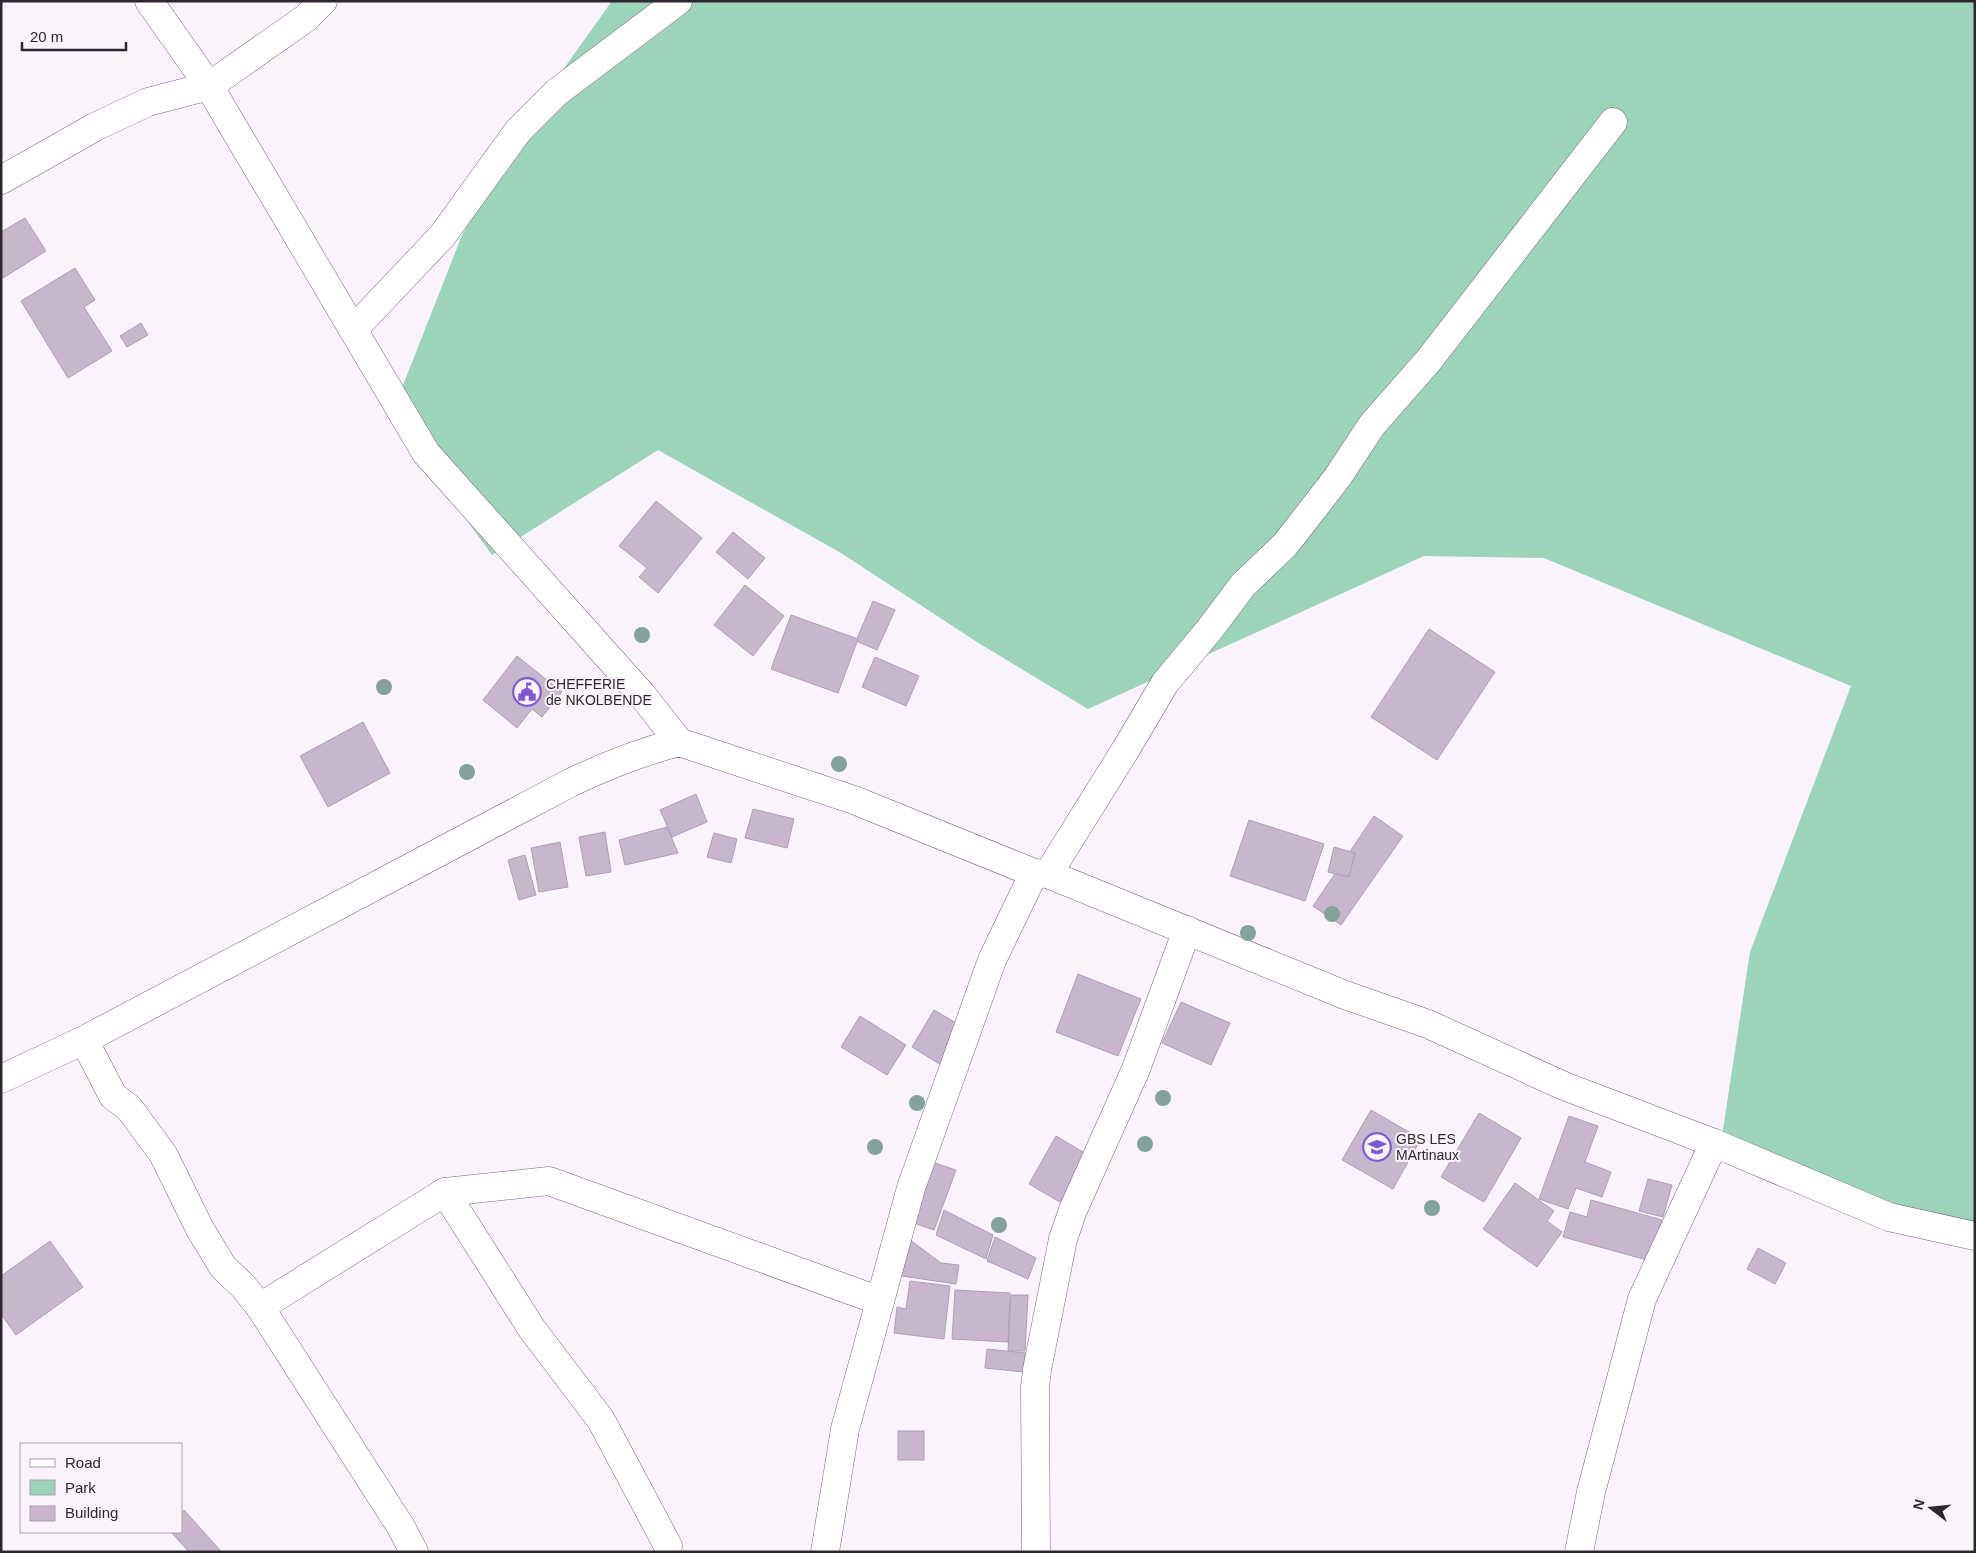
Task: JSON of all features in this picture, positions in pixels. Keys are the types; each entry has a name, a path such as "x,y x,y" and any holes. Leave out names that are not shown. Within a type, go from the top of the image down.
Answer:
{"street":[{"path":"149,1 209,86 426,453 643,696 679,742"},
{"path":"1,180 96,127 148,102 209,86 306,18 323,1"},
{"path":"353,330 442,236 518,131 557,92 678,1"},
{"path":"825,1552 845,1429 911,1188 992,960 1041,874 1126,749 1165,683 1210,629 1243,585 1285,545 1337,478 1372,425 1429,360 1613,122"},
{"path":"1,1079 84,1040 597,770 652,749 679,742 854,800 1187,930 1345,995 1428,1024 1564,1086 1714,1143 1889,1217 1975,1236"},
{"path":"1036,1552 1037,1370 1063,1239 1073,1210 1136,1069 1187,930"},
{"path":"84,1040 113,1096 129,1108 163,1154 200,1228 223,1267 260,1307 401,1527 414,1552"},
{"path":"1579,1552 1591,1492 1642,1299 1714,1143"},
{"path":"260,1307 445,1192 549,1181 880,1301"},
{"path":"445,1192 532,1329 601,1420 668,1546"}],"green space":[{"path":"612,1 1975,1 1975,1234 1720,1149 1750,952 1851,686 1544,558 1424,556 1088,709 980,644 841,553 658,450 492,555 391,416 462,235 527,120"}],"building":[{"path":"25,218 46,251 3,278 1,275 1,232"},
{"path":"75,268 95,300 84,307 112,351 68,378 21,301"},
{"path":"141,323 148,335 127,347 120,336"},
{"path":"656,501 702,538 658,593 639,577 647,568 619,546"},
{"path":"733,532 765,558 748,579 716,552"},
{"path":"745,585 784,616 753,656 714,625"},
{"path":"873,601 895,610 877,650 856,641"},
{"path":"791,615 858,639 838,693 771,669"},
{"path":"1429,629 1495,672 1437,760 1371,717"},
{"path":"517,656 562,692 542,717 532,709 517,728 483,700"},
{"path":"875,657 919,676 906,706 862,687"},
{"path":"363,722 390,773 328,807 300,756"},
{"path":"696,794 707,822 672,837 660,810"},
{"path":"753,809 794,819 787,848 745,838"},
{"path":"1374,816 1403,836 1341,925 1313,906"},
{"path":"1249,820 1324,844 1305,901 1230,876"},
{"path":"667,827 678,853 625,865 619,840"},
{"path":"605,832 611,872 586,876 579,837"},
{"path":"714,833 737,839 731,863 707,857"},
{"path":"560,842 568,887 539,892 531,848"},
{"path":"1334,847 1355,853 1349,877 1328,872"},
{"path":"525,855 536,895 519,900 508,860"},
{"path":"1078,974 1141,999 1118,1056 1056,1032"},
{"path":"1181,1002 1230,1023 1211,1065 1162,1043"},
{"path":"934,1010 963,1027 941,1065 912,1047"},
{"path":"860,1016 906,1045 887,1075 841,1047"},
{"path":"1371,1110 1421,1139 1393,1189 1342,1160"},
{"path":"1479,1113 1521,1138 1484,1202 1441,1177"},
{"path":"1569,1116 1598,1126 1585,1162 1611,1172 1602,1197 1576,1188 1568,1209 1539,1199"},
{"path":"1056,1136 1088,1155 1060,1202 1029,1184"},
{"path":"929,1161 956,1170 934,1230 908,1221"},
{"path":"1648,1179 1672,1185 1663,1217 1639,1211"},
{"path":"1515,1183 1554,1211 1547,1221 1562,1232 1537,1267 1483,1229"},
{"path":"1591,1200 1662,1220 1651,1261 1563,1237 1570,1212 1587,1217"},
{"path":"944,1210 993,1235 986,1259 936,1235"},
{"path":"906,1237 941,1263 959,1265 956,1284 895,1275"},
{"path":"995,1237 1036,1258 1028,1279 987,1261"},
{"path":"50,1241 83,1287 16,1335 1,1314 1,1276"},
{"path":"1758,1248 1786,1263 1775,1284 1747,1269"},
{"path":"910,1281 950,1286 944,1339 894,1333 897,1307 906,1309"},
{"path":"955,1290 1010,1293 1008,1342 952,1339"},
{"path":"1011,1295 1028,1295 1025,1351 1008,1351"},
{"path":"987,1349 1025,1353 1024,1372 985,1368"},
{"path":"898,1431 924,1431 924,1460 898,1460"},
{"path":"184,1510 220,1550 218,1552 189,1552 172,1533 182,1533 182,1511"}],"place":[{"name":"CHEFFERIE de NKOLBENDE","path":"527,692"},
{"name":"GBS LES MArtinaux","path":"1377,1147"}]}
